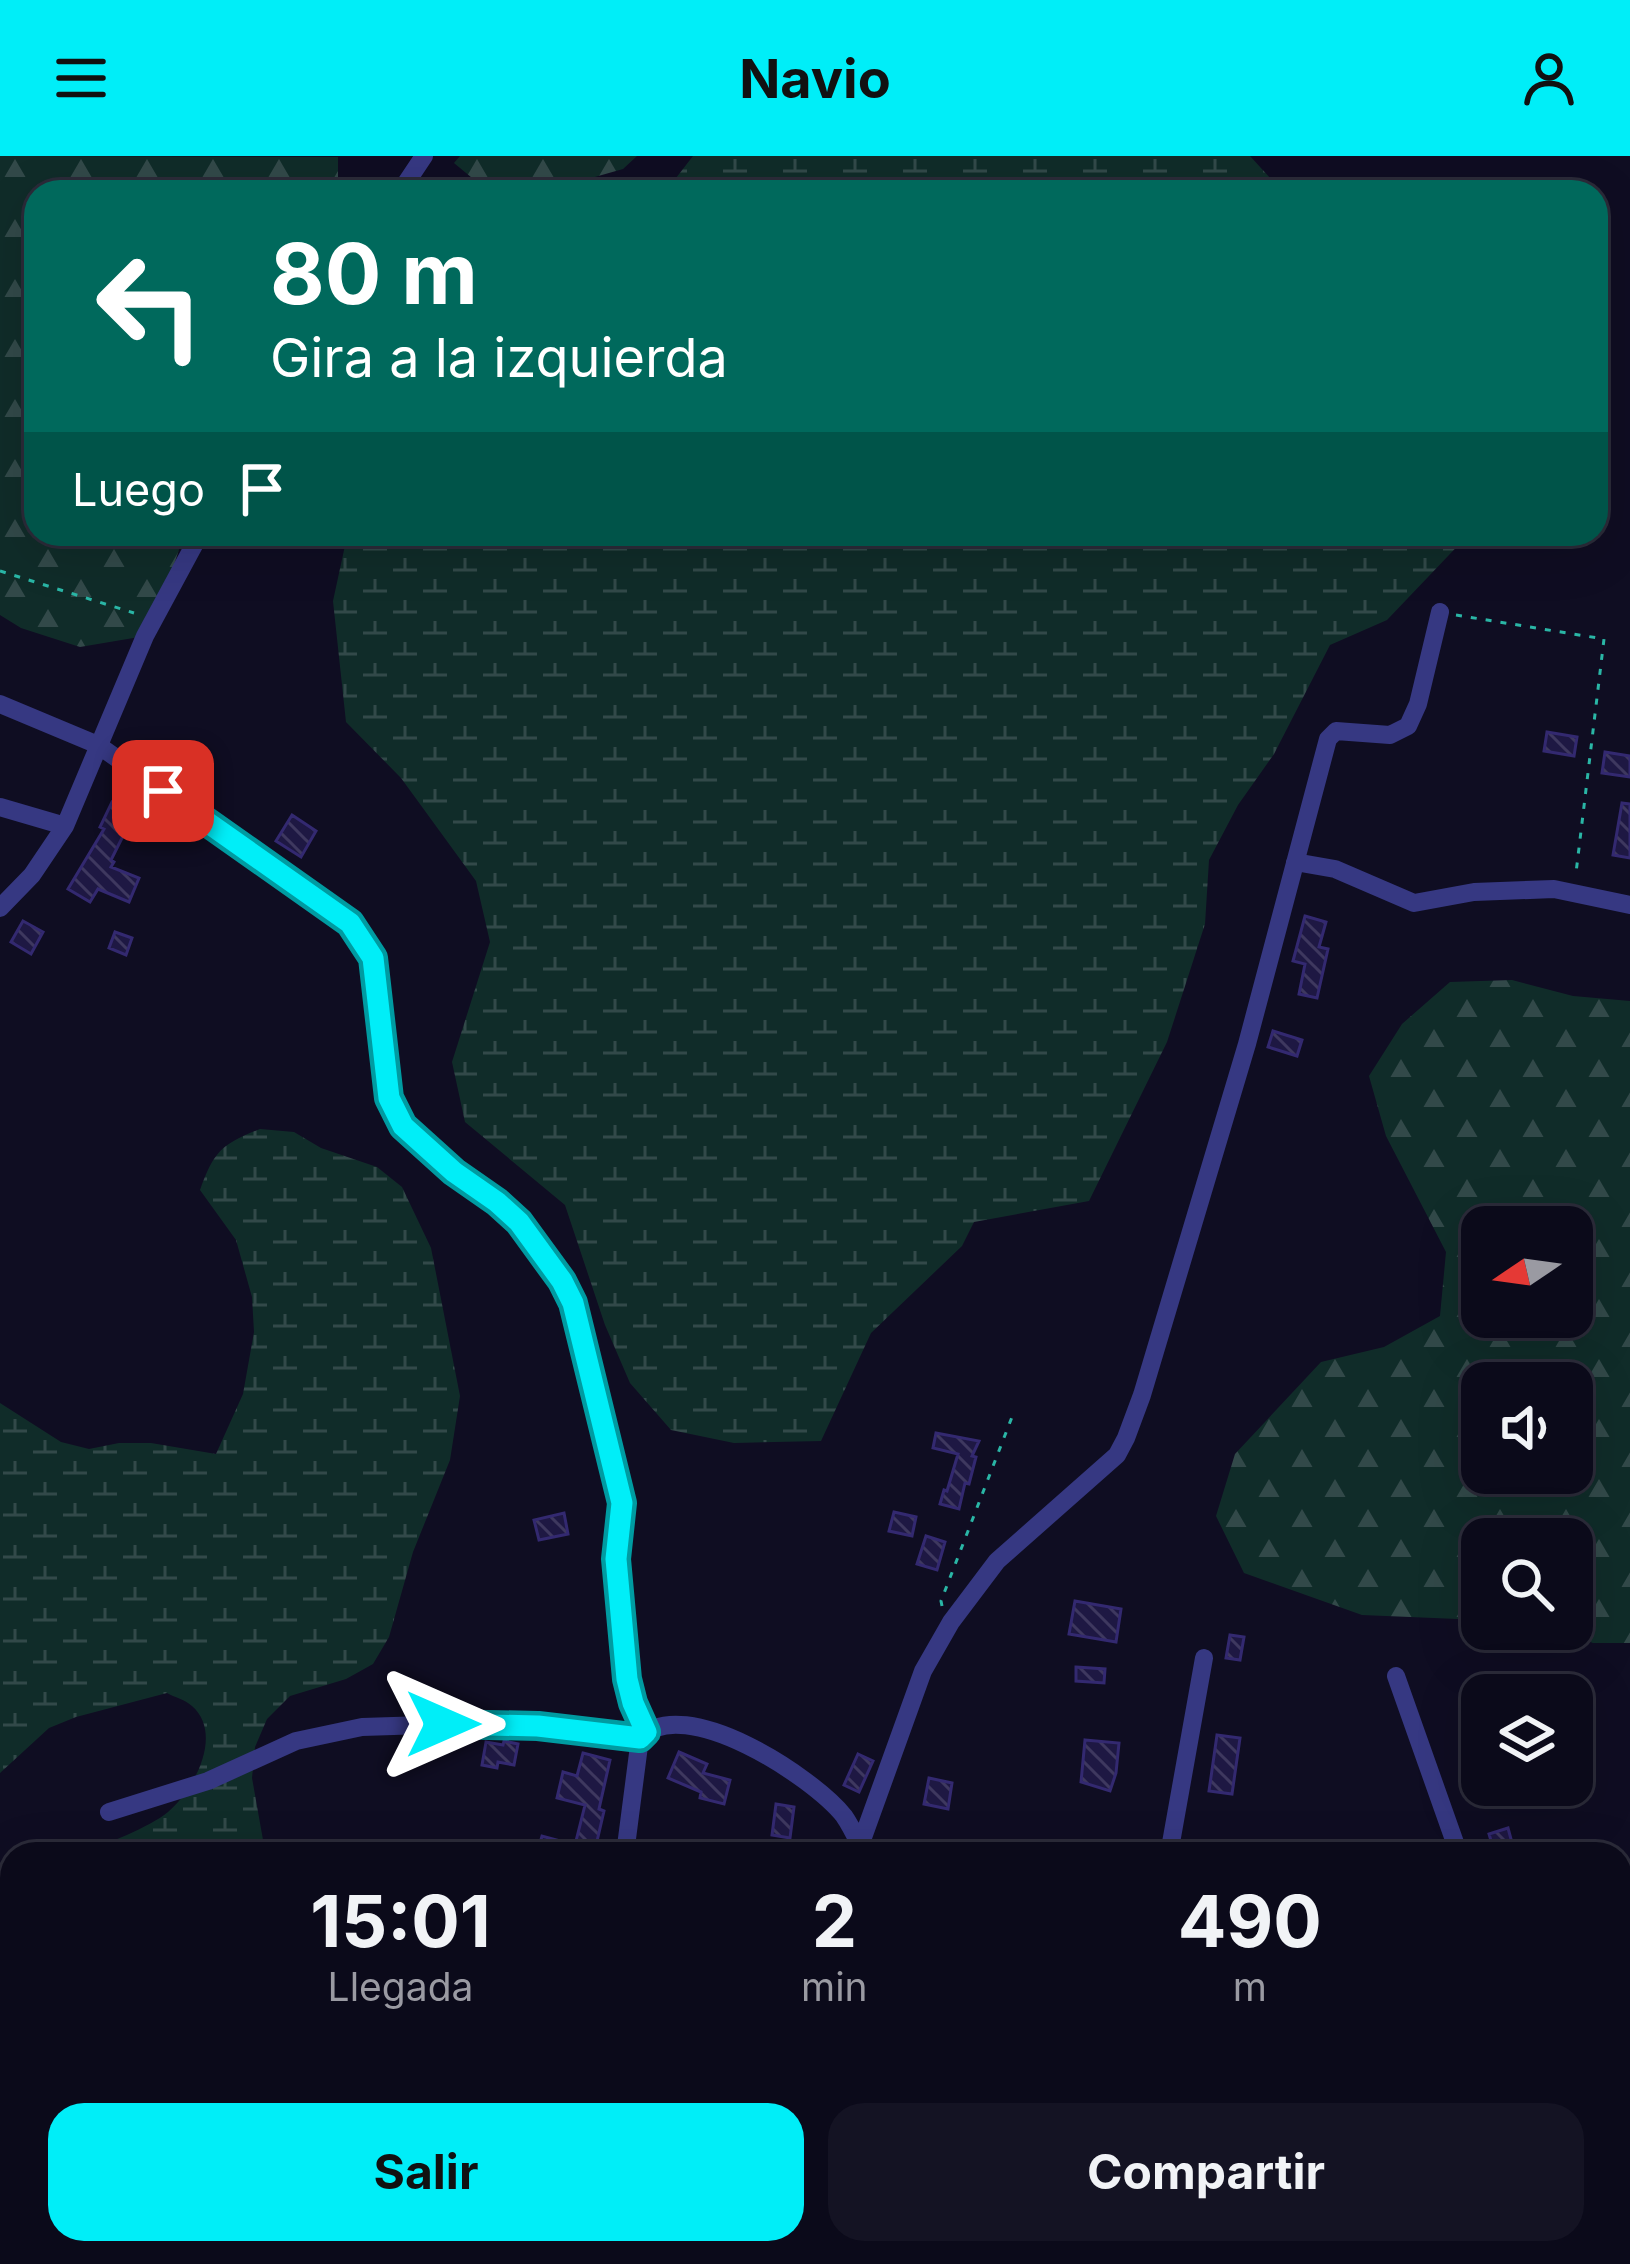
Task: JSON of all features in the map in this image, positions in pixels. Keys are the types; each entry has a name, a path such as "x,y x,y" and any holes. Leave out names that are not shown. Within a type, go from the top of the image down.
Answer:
{"street":[{"path":"0,908 32,875 65,826 153,619 193,546"},
{"path":"863,1842 923,1671 946,1631 997,1561 1117,1455 1126,1438 1234,1088 1328,739 1336,731 1390,734 1408,726 1418,704 1440,612"},
{"path":"0,704 98,746 350,923 373,958 389,1098 403,1126 519,1222 562,1281 580,1324 622,1503 616,1559 627,1679 643,1735 627,1842"},
{"path":"0,807 65,826"},
{"path":"1295,862 1335,869 1414,903 1474,892 1554,889 1630,904"},
{"path":"1171,1842 1204,1658"},
{"path":"1396,1676 1455,1842"},
{"path":"109,1812 208,1780 296,1741 362,1727 488,1723 643,1735 657,1726 682,1723 771,1756 844,1817 856,1842"}],"path":[{"path":"0,571 153,619"},
{"path":"1440,612 1604,639 1574,893"},
{"path":"946,1631 941,1601 1012,1417"}],"green space":[{"path":"0,156 338,157 338,180 24,180 24,546 180,546 145,636 80,647 21,628 0,615"},
{"path":"460,156 637,156 623,169 584,180 475,180 454,163"},
{"path":"693,156 1250,156 1275,180 675,180"},
{"path":"345,546 1458,546 1387,620 1330,645 1274,754 1238,805 1209,860 1205,924 1167,1042 1089,1201 974,1222 962,1246 871,1333 821,1441 734,1443 671,1430 630,1383 565,1205 465,1122 452,1062 490,942 476,881 401,778 346,722 333,601"},
{"path":"1512,980 1573,996 1630,1001 1630,1643 1593,1643 1593,1518 1461,1518 1461,1619 1362,1615 1244,1573 1216,1516 1235,1454 1321,1362 1384,1347 1440,1316 1446,1252 1386,1136 1369,1076 1402,1024 1450,982"},
{"path":"260,1129 294,1132 321,1148 377,1167 402,1187 431,1248 460,1396 450,1460 413,1552 389,1637 373,1664 346,1679 290,1696 267,1719 255,1747 252,1778 264,1842 110,1842 150,1824 178,1802 202,1761 205,1731 192,1706 167,1693 49,1728 0,1773 0,1403 61,1442 89,1449 151,1443 216,1454 243,1394 254,1332 252,1297 236,1240 200,1190 210,1166 237,1139"}],"building":[{"path":"1547,732 1577,737 1574,756 1544,751"},
{"path":"1605,752 1630,756 1630,777 1602,773"},
{"path":"112,802 134,814 111,867 139,878 129,902 98,889 90,902 68,889 104,829 100,827"},
{"path":"1622,803 1630,804 1630,858 1613,855"},
{"path":"292,815 316,831 301,857 276,841"},
{"path":"1305,916 1326,922 1319,947 1328,949 1317,998 1299,994 1305,964 1293,961"},
{"path":"23,921 43,932 31,954 11,942"},
{"path":"115,932 132,938 126,955 109,948"},
{"path":"1273,1031 1302,1040 1297,1056 1268,1047"},
{"path":"936,1433 979,1441 959,1509 940,1504 958,1454 933,1448"},
{"path":"894,1512 916,1517 912,1536 889,1531"},
{"path":"564,1513 568,1534 539,1540 534,1520"},
{"path":"926,1536 945,1542 937,1570 917,1564"},
{"path":"1075,1601 1121,1609 1116,1642 1069,1634"},
{"path":"1230,1635 1244,1637 1240,1660 1226,1658"},
{"path":"1076,1667 1105,1669 1104,1683 1076,1681"},
{"path":"1217,1735 1240,1738 1232,1794 1209,1791"},
{"path":"1085,1740 1119,1743 1110,1791 1081,1782"},
{"path":"504,1741 518,1744 514,1765 482,1765 486,1742 503,1745"},
{"path":"679,1752 707,1764 703,1773 730,1780 724,1804 700,1798 701,1792 668,1778"},
{"path":"583,1753 610,1760 597,1842 576,1842 585,1805 557,1798 563,1772 577,1776"},
{"path":"858,1754 873,1761 859,1792 844,1785"},
{"path":"929,1778 952,1783 948,1809 924,1804"},
{"path":"776,1804 794,1807 790,1838 772,1835"},
{"path":"1508,1828 1512,1842 1491,1842 1489,1834"}],"route":[{"path":"163,791 350,923 373,958 389,1098 403,1126 519,1222 562,1281 580,1324 622,1503 618,1596 627,1679 646,1732 640,1738 538,1726 443,1724"}]}
